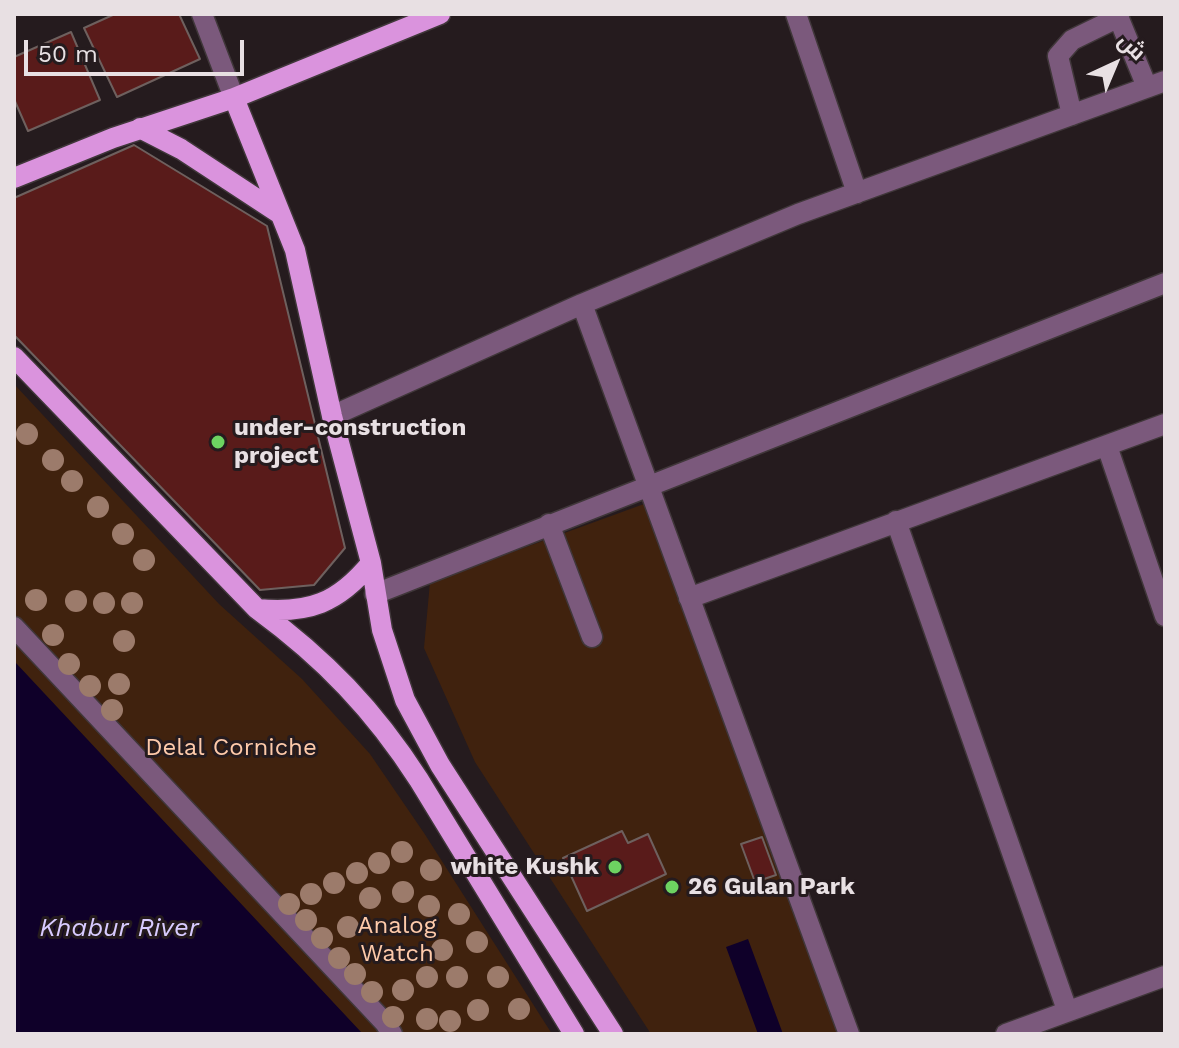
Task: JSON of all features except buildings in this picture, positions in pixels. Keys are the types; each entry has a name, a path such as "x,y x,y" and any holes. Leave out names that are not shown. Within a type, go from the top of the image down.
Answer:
{"main road":[{"path":"14,178 140,128 234,98 410,20 440,14"},
{"path":"234,98 295,250 332,416 371,563 392,665 421,733 613,1034"},
{"path":"140,128 181,149 280,214"},
{"path":"14,357 257,609 331,669 364,704 393,741 574,1034"},
{"path":"257,609 284,612 309,608 333,598 354,583 371,563"}],"street":[{"path":"202,14 234,98"},
{"path":"796,14 857,193"},
{"path":"332,416 582,304 798,214 1072,115 1156,84 1118,16 1072,40 1058,56 1072,115"},
{"path":"375,594 1165,283"},
{"path":"582,304 849,1034"},
{"path":"689,598 1165,424"},
{"path":"1107,446 1165,616"},
{"path":"896,521 1067,1010"},
{"path":"549,524 592,637"},
{"path":"14,627 392,1034"},
{"path":"1006,1034 1165,976"}],"green space":[{"name":"Delal Corniche","path":"14,384 219,604 302,679 370,754 552,1034 362,1034 14,661"},
{"name":"26 Gulan Park","path":"644,504 844,1034 651,1034 475,762 424,648 430,582"}],"water":[{"name":"Khabur River","path":"14,661 361,1032 362,1034 14,1034"},
{"path":"748,939 783,1034 758,1034 726,947"}],"place":[{"name":"under-construction project","path":"218,442"},
{"name":"white Kushk","path":"615,867"},
{"name":"26 Gulan Park","path":"672,887"}],"park label":[{"name":"Analog Watch","path":"397,940"}]}
